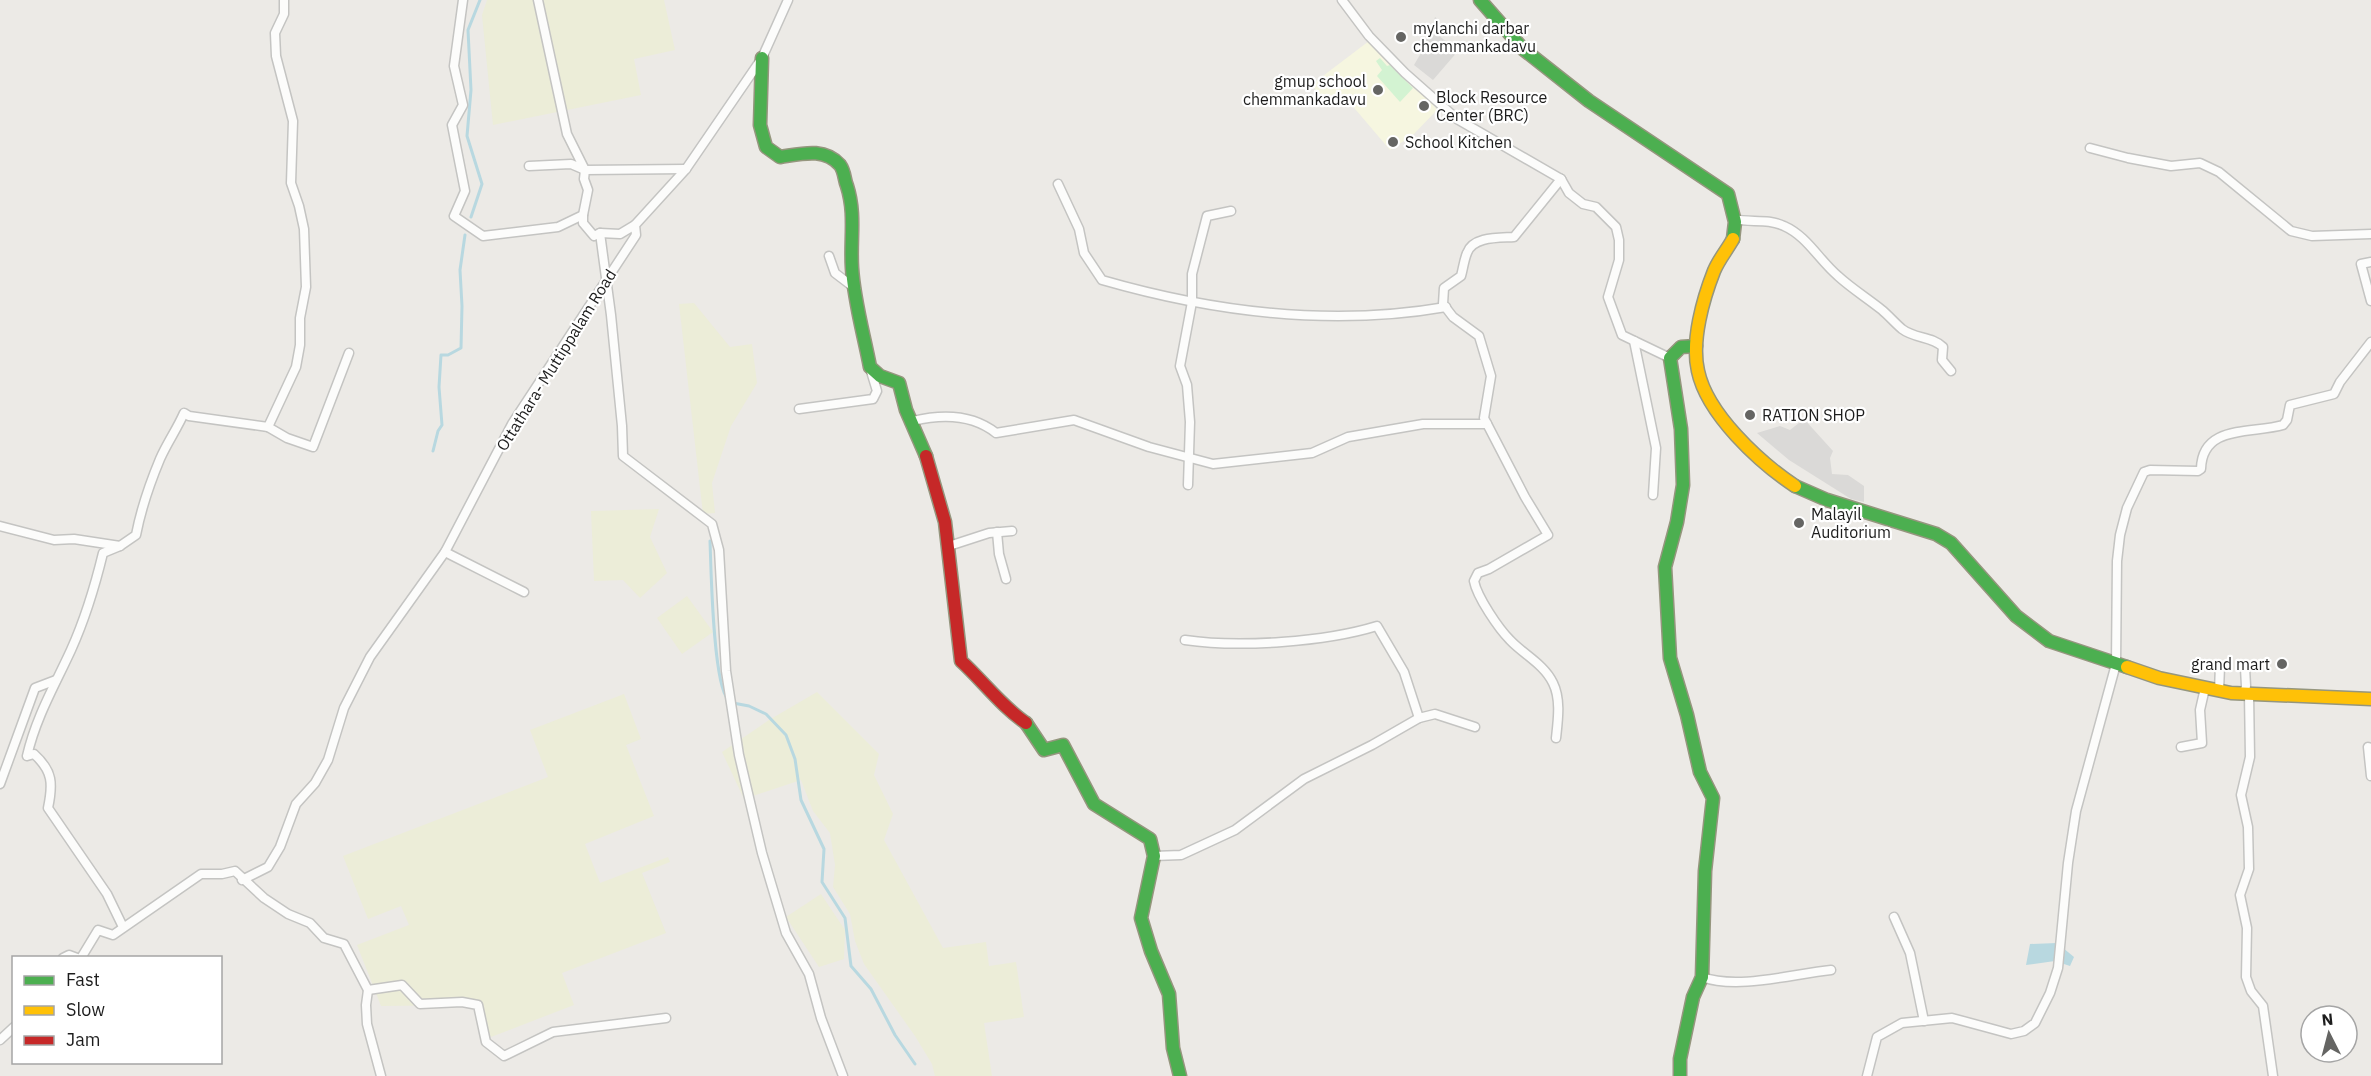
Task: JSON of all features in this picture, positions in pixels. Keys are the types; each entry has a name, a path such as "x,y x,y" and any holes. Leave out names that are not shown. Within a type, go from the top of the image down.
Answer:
{"street":[{"path":"268,428 296,367 300,345 300,318 306,286 304,229 291,183 293,121 276,56 274,33 284,14 284,0"},
{"path":"463,0 454,66 463,105 452,125 465,191 454,216 483,236 558,227 583,214"},
{"path":"538,0 567,134 585,170 584,179 588,190 583,223 594,236 600,233 620,234 635,225"},
{"name":"Ottathara- Muttippalam Road","path":"242,880 268,867 280,847 296,804 315,783 328,760 344,708 370,657 445,552 512,424 636,235 635,225 686,169 762,58 788,0"},
{"path":"1342,0 1383,51 1457,119 1561,179 1569,193 1583,204 1596,207 1616,227 1619,240 1619,260 1608,297 1622,335 1670,357"},
{"path":"1480,0 1523,49 1647,141 1691,171 1722,188 1732,203 1733,238 1715,269 1702,310 1696,346 1696,370 1702,388 1712,406 1760,458 1793,484 1827,500 1936,534 1951,543 2016,616 2049,641 2159,678 2219,691 2371,699"},
{"path":"762,58 760,113 763,142 775,156 780,157 819,152 839,164 846,176 846,184 850,193 854,239 852,269 864,321 870,367 877,392 873,399 799,409"},
{"path":"2090,148 2171,166 2200,163 2220,172 2291,231 2312,236 2371,234"},
{"path":"529,166 571,164 585,170 686,169"},
{"path":"1556,738 1559,711 1553,683 1534,660 1510,640 1479,598 1474,581 1478,573 1548,536 1484,418 1491,375 1479,336 1453,317 1443,304 1444,288 1461,276 1470,247 1489,238 1514,237 1561,179"},
{"path":"1058,184 1079,229 1084,253 1102,280 1216,307 1321,317 1404,315 1446,307"},
{"path":"1188,485 1190,422 1187,385 1180,366 1192,302 1192,274 1207,216 1232,211"},
{"path":"1734,219 1745,222 1765,220 1784,226 1802,237 1837,276 1883,311 1908,334 1936,340 1942,347 1942,360 1951,371"},
{"path":"600,233 607,278 623,456 712,524 719,550 726,671 739,755 762,853 786,933 808,974 821,1018 843,1076"},
{"path":"829,256 835,273 856,289"},
{"path":"2371,262 2361,264 2371,301"},
{"path":"1634,341 1656,448 1653,495"},
{"path":"1867,1076 1877,1037 1902,1023 1952,1018 2011,1034 2024,1031 2035,1023 2050,993 2058,968 2068,863 2076,811 2116,664 2117,561 2120,535 2127,508 2145,472 2150,470 2198,471 2201,469 2203,454 2218,437 2227,433 2283,425 2287,420 2290,405 2334,394 2340,382 2371,342"},
{"path":"1670,357 1681,347 1696,346"},
{"path":"123,927 107,894 48,808 53,786 44,763 34,754 27,756 31,736 71,649 104,554 136,535 141,509 161,458 176,433 184,413 189,416 268,428 286,438 313,447 349,352"},
{"path":"1670,357 1681,429 1683,485 1677,522 1665,567 1670,658 1687,715 1700,772 1713,798 1704,871 1702,977 1693,997 1680,1059 1680,1076"},
{"path":"870,367 880,376 899,382 906,410 913,421 935,482 949,546 961,661 986,684 1007,710 1026,723 1044,750 1063,745 1094,804 1150,839 1154,856 1141,918 1151,951 1169,994 1173,1048 1180,1076"},
{"path":"913,421 964,417 984,424 996,434 1074,420 1149,447 1213,464 1312,453 1348,437 1423,424 1487,424"},
{"path":"0,526 54,540 74,539 120,546"},
{"path":"949,546 997,532 1012,531"},
{"path":"997,532 999,554 1006,579"},
{"path":"445,552 524,592"},
{"path":"1185,640 1207,644 1297,640 1349,634 1377,626 1404,672 1419,718"},
{"path":"2219,691 2220,666"},
{"path":"2245,668 2250,757 2241,795 2248,827 2249,869 2240,895 2247,928 2246,977 2251,991 2263,1006 2273,1076"},
{"path":"0,784 35,688 56,680"},
{"path":"2181,747 2202,743 2200,710 2205,688"},
{"path":"1154,856 1181,855 1235,830 1304,778 1372,745 1419,718 1435,714 1475,727"},
{"path":"2371,747 2367,747 2371,776"},
{"path":"80,956 98,930 114,935 201,874 222,874 235,871 242,880 288,914 310,923 324,938 344,944 368,990 367,1023 381,1076"},
{"path":"1894,917 1910,953 1923,1021"},
{"path":"1702,977 1715,982 1752,981 1831,970"},
{"path":"368,990 402,985 420,1004 455,1001 478,1005 486,1042 504,1056 553,1032 666,1018"},
{"path":"0,1040 12,1029"}],"shaded area":[{"path":"487,0 664,0 675,50 634,59 641,95 493,125 482,15"},
{"path":"1435,17 1439,20 1436,27 1438,35 1458,51 1433,80 1414,65 1421,53 1419,49 1430,34"},
{"path":"1369,41 1432,102 1437,110 1413,135 1390,150 1344,96 1331,105 1311,85"},
{"path":"694,303 730,347 752,344 757,383 731,426 712,483 715,513 703,514 679,304"},
{"path":"1804,419 1833,451 1830,458 1832,474 1848,475 1864,486 1864,502 1851,499 1789,460 1757,433 1780,426 1790,430"},
{"path":"659,509 650,537 667,573 640,598 623,580 594,581 591,511"},
{"path":"687,596 713,632 682,654 657,618"},
{"path":"817,692 879,754 874,775 893,814 884,840 943,948 986,942 989,966 1016,962 1024,1017 984,1023 992,1076 935,1076 932,1064 915,1036 864,964 855,941 850,914 833,887 835,865 830,833 813,811 801,780 744,799 722,752 769,720"},
{"path":"624,694 641,739 626,745 654,816 585,844 600,883 668,857 670,862 642,873 666,933 562,973 574,1005 491,1037 478,1005 381,1006 357,945 409,925 401,906 368,919 343,856 548,777 530,730"},
{"path":"821,894 845,930 844,959 819,967 786,917"}],"green space":[{"path":"1380,58 1413,88 1400,102 1377,76 1382,70 1376,61"}],"water":[{"path":"2057,943 2074,957 2070,966 2055,961 2026,965 2030,944"}],"waterway":[{"path":"471,217 482,184 467,136 471,90 468,30 480,0"},
{"path":"433,451 438,431 442,425 439,387 441,355 448,355 461,348 460,270 465,235"},
{"path":"710,541 716,650 723,689 728,699"},
{"path":"733,703 749,706 766,714 786,735 795,759 801,800 824,849 822,882 845,918 851,966 871,989 895,1035 915,1064"}],"traffic: fast":[{"path":"1480,0 1523,49 1589,101 1728,194 1735,222 1733,239"},
{"path":"762,58 760,125 766,147 780,157 804,153 827,156 834,159 843,170 850,196 855,293 870,367 880,376 899,383 906,410 926,456"},
{"path":"1680,1076 1680,1059 1693,997 1702,977 1705,871 1713,798 1700,772 1687,715 1670,658 1665,567 1677,522 1683,485 1681,429 1670,358 1681,347 1696,346"},
{"path":"1795,486 1827,500 1936,534 1951,543 2016,616 2049,641 2127,667"},
{"path":"1026,723 1044,750 1063,745 1094,804 1150,839 1154,856 1141,918 1151,951 1169,994 1173,1048 1180,1076"}],"traffic: slow":[{"path":"1733,239 1718,262 1702,307 1696,347 1698,371 1712,404 1736,436 1766,464 1795,486"},
{"path":"2127,667 2159,678 2231,693 2371,699"}],"traffic: jam":[{"path":"926,456 945,522 961,661 1008,709 1026,723"}],"place":[{"name":"mylanchi darbar chemmankadavu","path":"1401,37"},
{"name":"gmup school chemmankadavu","path":"1378,90"},
{"name":"Block Resource Center (BRC)","path":"1424,106"},
{"name":"School Kitchen","path":"1393,142"},
{"name":"RATION SHOP","path":"1750,415"},
{"name":"Malayil Auditorium","path":"1799,523"},
{"name":"grand mart","path":"2282,664"}]}
